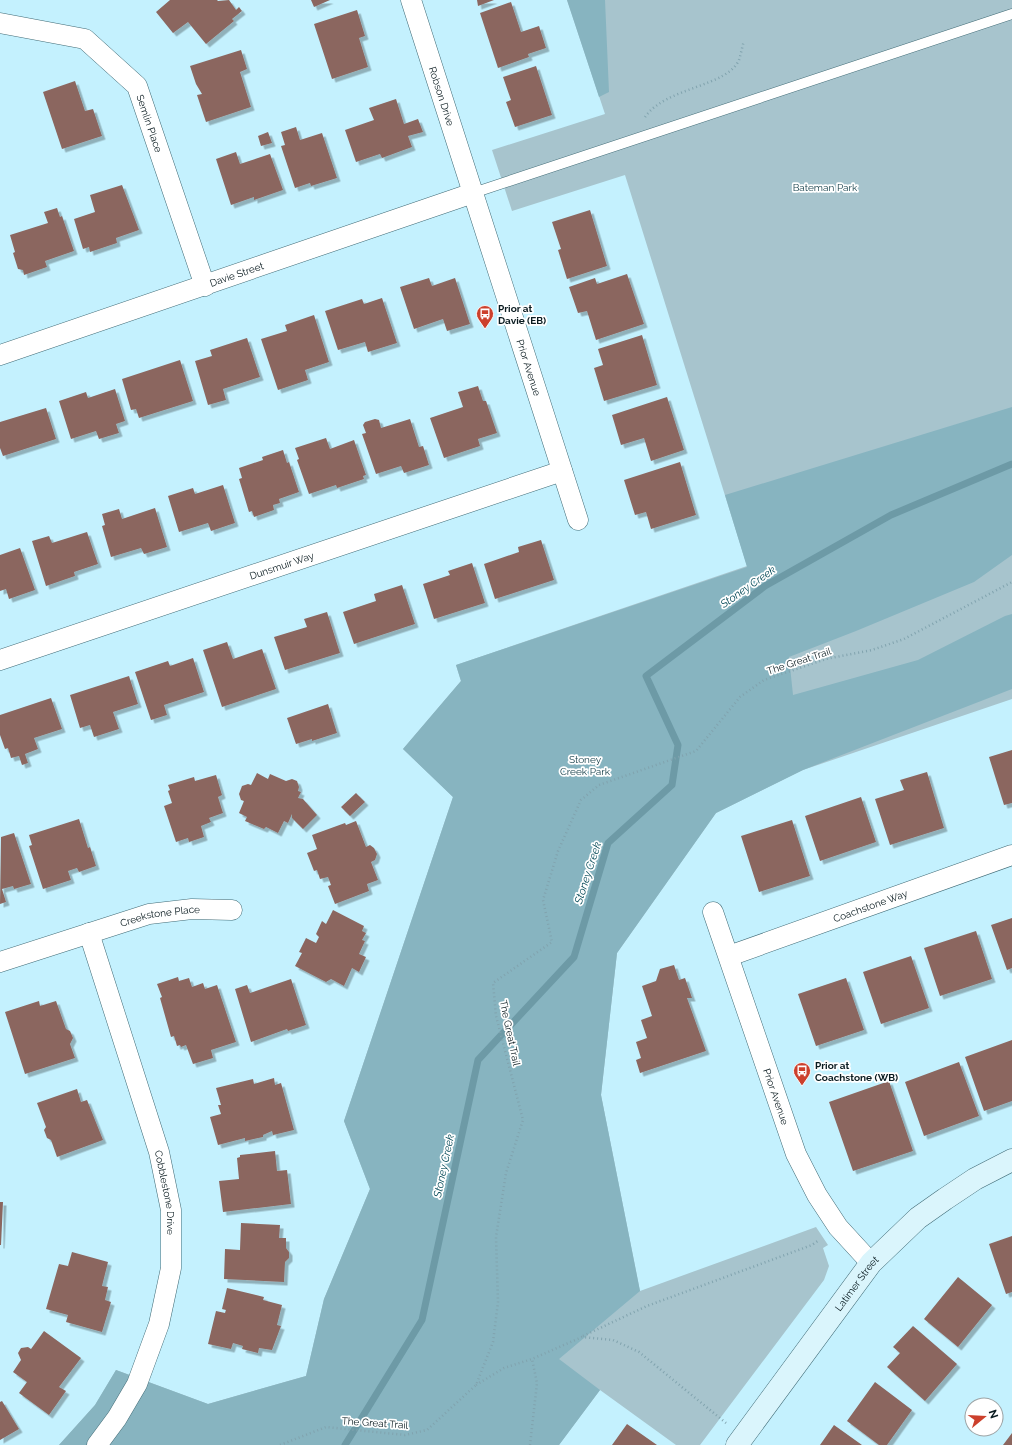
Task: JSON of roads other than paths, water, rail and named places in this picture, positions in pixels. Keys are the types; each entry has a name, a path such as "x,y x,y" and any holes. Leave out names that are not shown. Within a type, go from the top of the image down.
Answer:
{"street":[{"name":"Robson Drive","path":"411,0 473,193"},
{"name":"Semlin Place","path":"0,23 85,39 137,86 205,286"},
{"name":"Davie Street","path":"0,355 473,193"},
{"name":"Prior Avenue","path":"473,193 578,520"},
{"name":"Dunsmuir Way","path":"0,660 562,471"},
{"name":"Coachstone Way","path":"729,956 1012,855"},
{"name":"Creekstone Place","path":"0,962 149,914 192,909 232,910"},
{"name":"Prior Avenue","path":"713,912 796,1154 817,1195 838,1227 871,1263"},
{"name":"Cobblestone Drive","path":"89,933 159,1152 171,1210 171,1268 159,1324 137,1384 117,1418 97,1445"},
{"name":"Latimer Street","path":"740,1441 871,1263 918,1218 975,1179 1012,1160"}],"lane":[{"path":"473,193 1012,14"}],"waterway":[{"name":"Stoney Creek","path":"345,1445 422,1320 478,1060 574,957 608,843 672,785 678,745 646,676 765,586 891,515 1012,464"}],"place":[{"name":"Prior at Davie (EB)","path":"485,329"},
{"name":"Prior at Coachstone (WB)","path":"802,1086"}],"park label":[{"name":"Bateman Park","path":"825,187"},
{"name":"Stoney Creek Park","path":"585,764"}]}
